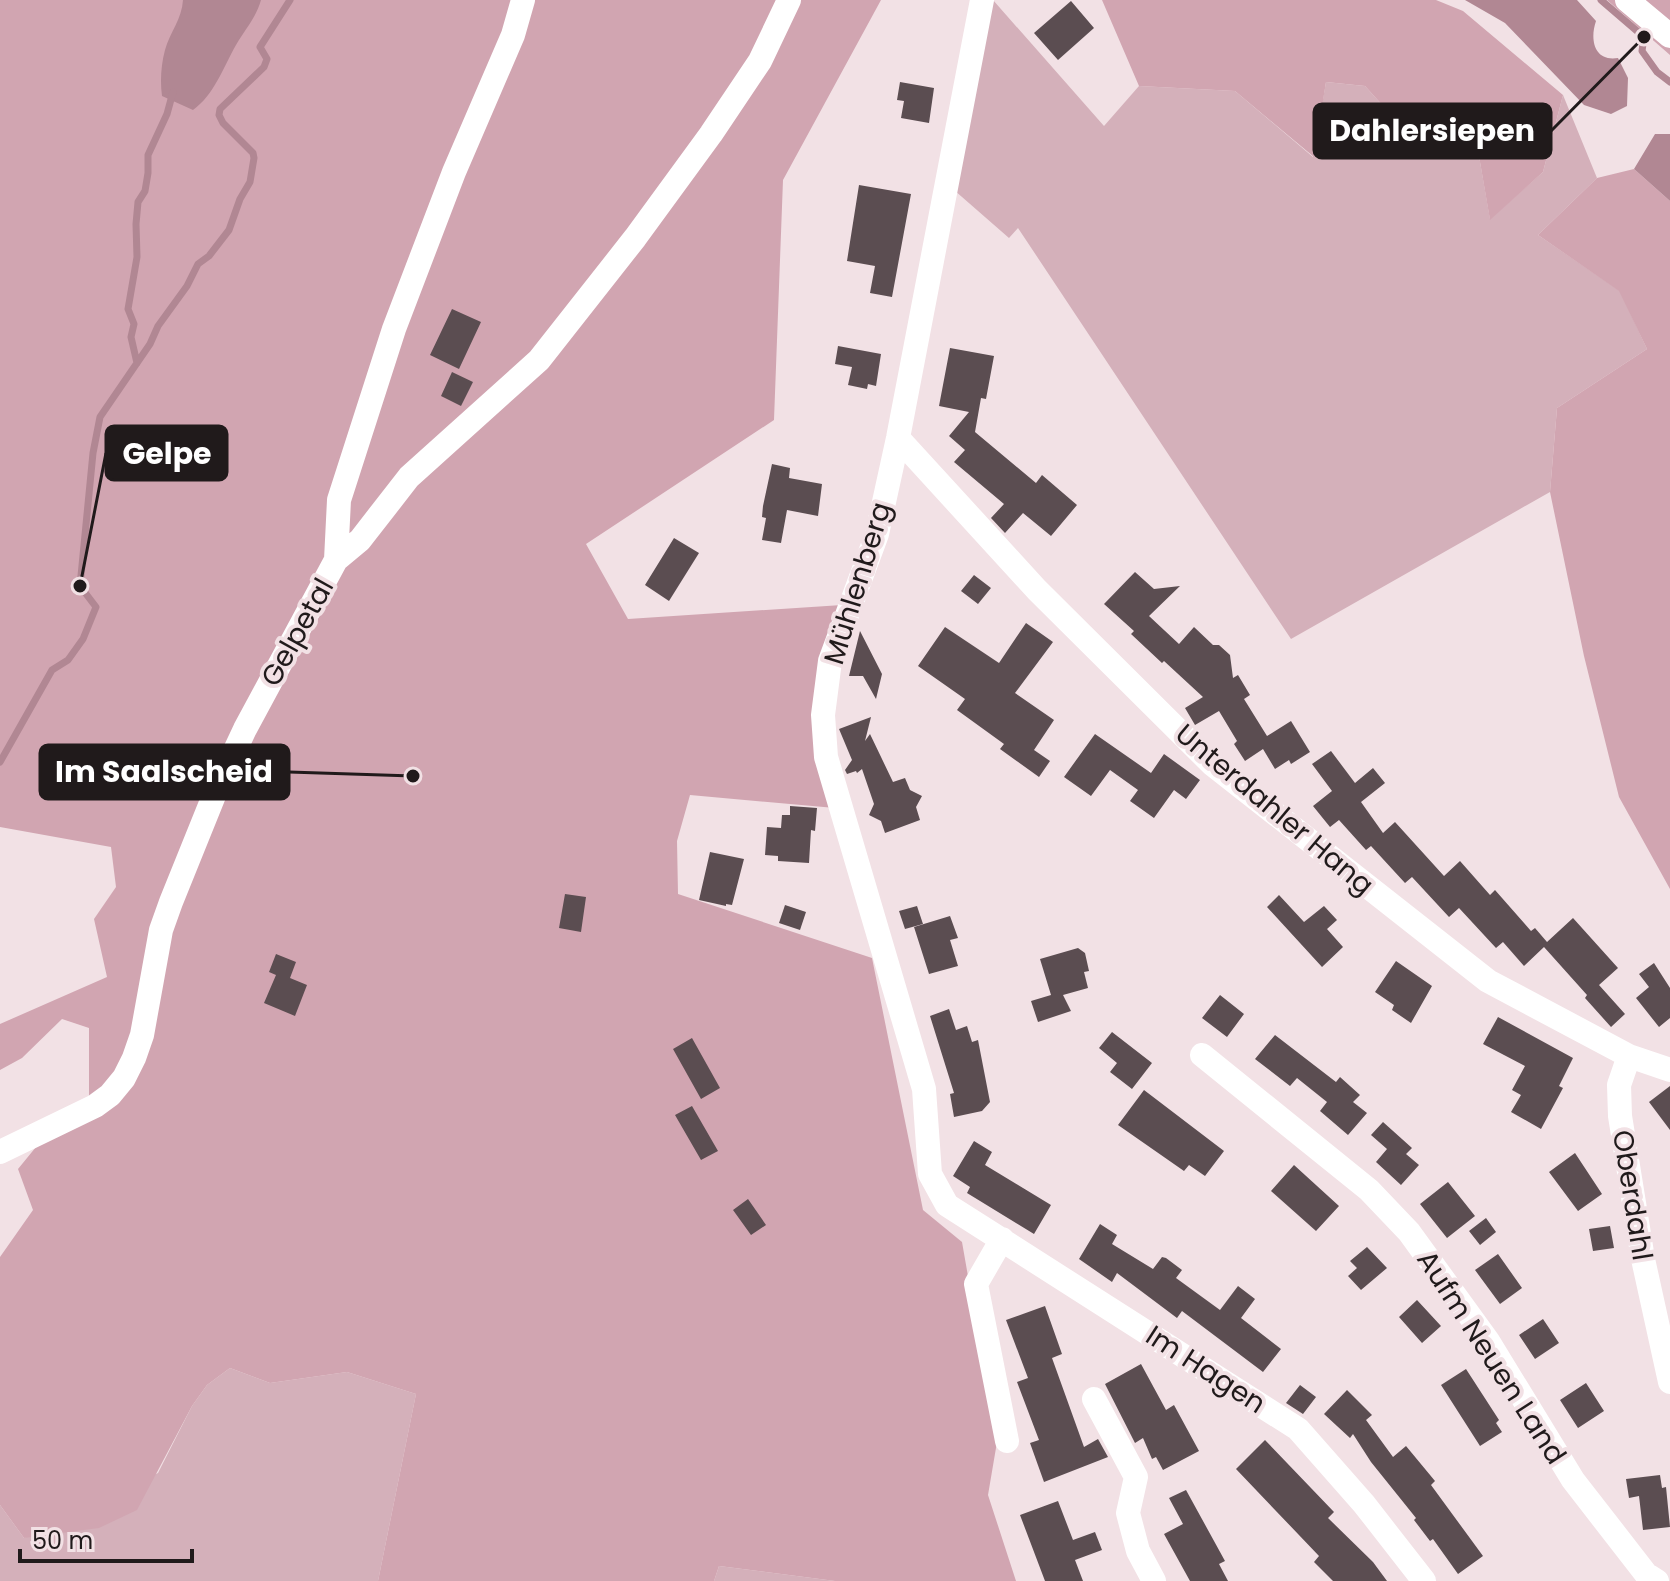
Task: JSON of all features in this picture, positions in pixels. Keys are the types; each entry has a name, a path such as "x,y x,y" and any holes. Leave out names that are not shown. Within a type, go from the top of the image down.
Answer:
{"street":[{"name":"Gelpetal","path":"0,1152 95,1106 110,1095 124,1078 142,1035 161,930 215,793 259,701 336,560 339,500 394,329 454,172 513,35 523,0"},
{"path":"336,560 360,540 409,477 539,360 635,238 711,134 760,61 789,0"},
{"name":"Mühlenberg","path":"947,1205 930,1174 924,1089 826,757 823,715 830,661 877,534 982,0"},
{"path":"1627,0 1670,36"},
{"name":"Unterdahler Hang","path":"898,438 1037,590 1212,764 1488,981 1629,1056 1670,1070"},
{"name":"Aufm Neuen Land","path":"1202,1055 1369,1190 1409,1232 1488,1341 1573,1480 1646,1574 1657,1581"},
{"name":"Oberdahl","path":"1629,1056 1619,1085 1620,1116 1643,1259 1670,1382"},
{"name":"Im Hagen","path":"947,1205 1298,1429 1364,1504 1424,1581"},
{"path":"1002,1239 976,1284 1007,1441"},
{"path":"1094,1399 1136,1477 1128,1513 1138,1551 1154,1581"}],"shaded area":[{"path":"0,0 881,0 783,180 774,420 586,544 628,619 842,605 825,664 835,808 690,795 677,841 678,894 872,958 923,1210 962,1242 997,1442 988,1495 1016,1581 835,1581 719,1566 714,1581 378,1581 416,1394 347,1372 270,1383 230,1368 207,1385 192,1406 137,1510 99,1528 24,1538 0,1505 0,1257 33,1210 18,1169 36,1147 89,1119 89,1028 62,1019 22,1058 0,1070 0,1024 107,977 94,919 116,887 111,847 0,827"},
{"path":"183,0 261,0 212,89 193,110 162,96 161,90 167,43"},
{"path":"993,0 1104,126 1139,86 1235,91 1313,157 1326,82 1365,86 1430,158 1475,133 1490,219 1543,172 1563,95 1597,178 1538,235 1620,291 1647,349 1557,408 1550,492 1291,639 1018,228 1009,238 954,190"},
{"path":"1102,0 1436,0 1463,11 1563,95 1543,172 1490,220 1475,133 1430,158 1365,86 1326,82 1314,157 1235,91 1139,86"},
{"path":"1465,0 1577,0 1596,21 1593,35 1598,53 1618,58 1628,78 1627,106 1611,114 1584,105 1505,23"},
{"path":"1607,0 1670,0 1670,55"},
{"path":"1655,134 1670,134 1670,201 1634,169"},
{"path":"1634,169 1670,201 1670,889 1619,797 1584,656 1550,492 1557,408 1647,349 1619,291 1538,235 1597,178"},
{"path":"230,1368 270,1383 347,1372 416,1394 378,1581 0,1581 0,1505 24,1538 158,1473 192,1406 207,1385"},
{"path":"719,1566 835,1581 714,1581"}],"building":[{"path":"1071,1 1094,28 1058,60 1034,33"},
{"path":"900,82 934,88 929,123 901,118 904,101 897,100"},
{"path":"859,185 911,194 892,297 870,293 875,266 847,261"},
{"path":"452,309 481,322 459,369 430,355"},
{"path":"838,346 881,354 876,386 868,384 867,389 848,385 852,367 835,364"},
{"path":"950,348 994,356 986,399 981,398 975,432 1036,483 1042,475 1077,505 1051,536 1023,513 1005,533 991,518 1004,504 954,462 965,450 949,436 969,412 939,406"},
{"path":"452,372 473,382 461,406 441,396"},
{"path":"772,464 790,468 789,478 822,484 818,516 787,510 781,543 762,540 766,518 762,517 763,506"},
{"path":"674,538 699,553 669,601 645,585"},
{"path":"1135,572 1154,589 1180,586 1149,616 1179,644 1194,627 1213,645 1219,645 1230,655 1233,678 1238,675 1250,695 1244,699 1267,736 1291,721 1310,752 1291,764 1289,760 1275,769 1263,749 1245,761 1219,711 1195,725 1185,708 1203,697 1131,634 1134,631 1104,604"},
{"path":"974,575 991,588 978,604 961,591"},
{"path":"1026,623 1053,642 1015,693 1054,720 1034,750 1050,761 1039,777 1000,749 1004,744 957,710 965,699 918,666 945,627 999,663"},
{"path":"860,631 882,674 876,699 863,676 849,676"},
{"path":"871,717 865,741 870,734 893,782 905,778 910,790 922,796 916,807 920,820 885,833 881,821 869,815 874,804 862,769 847,774 845,770 852,760 839,729"},
{"path":"1095,734 1151,773 1164,754 1200,780 1186,799 1174,790 1154,818 1130,801 1138,790 1110,770 1091,796 1064,777"},
{"path":"1331,751 1355,783 1373,768 1385,783 1361,802 1383,833 1395,822 1444,876 1460,861 1490,895 1495,890 1531,931 1535,928 1547,942 1573,918 1618,968 1599,985 1625,1014 1611,1027 1544,947 1524,966 1503,942 1496,948 1459,908 1449,917 1412,877 1405,883 1371,846 1366,850 1339,820 1330,827 1313,806 1332,791 1312,764"},
{"path":"790,806 817,808 815,831 811,830 809,863 778,861 778,856 765,855 767,827 781,828 782,815 790,815"},
{"path":"710,852 744,859 732,905 699,900"},
{"path":"565,894 586,897 581,932 559,928"},
{"path":"1279,895 1304,922 1324,906 1337,920 1327,929 1343,947 1322,967 1267,907"},
{"path":"785,905 806,912 800,930 779,923"},
{"path":"917,906 923,924 905,929 899,911"},
{"path":"950,916 958,938 950,940 958,966 929,974 914,927"},
{"path":"1078,948 1085,953 1089,971 1084,972 1088,988 1063,995 1071,1011 1038,1022 1031,1001 1051,995 1040,959"},
{"path":"276,954 296,962 290,978 307,985 295,1016 264,1003 276,975 269,972"},
{"path":"1396,961 1432,986 1411,1023 1392,1010 1394,1005 1375,992"},
{"path":"1654,963 1670,988 1670,1018 1659,1027 1636,998 1649,987 1639,974"},
{"path":"1220,995 1244,1014 1227,1037 1202,1018"},
{"path":"949,1009 956,1030 967,1026 972,1042 978,1040 990,1102 982,1111 954,1117 950,1094 954,1093 930,1016"},
{"path":"1498,1017 1573,1058 1559,1086 1563,1088 1541,1129 1511,1112 1521,1095 1512,1090 1525,1066 1483,1044"},
{"path":"1112,1032 1152,1063 1132,1089 1110,1072 1117,1063 1099,1048"},
{"path":"1275,1035 1336,1082 1340,1077 1360,1095 1353,1102 1367,1113 1348,1135 1320,1111 1327,1102 1297,1078 1290,1086 1255,1059"},
{"path":"692,1038 720,1088 701,1099 673,1049"},
{"path":"1670,1086 1670,1130 1649,1102"},
{"path":"1144,1090 1224,1151 1205,1176 1189,1165 1184,1171 1118,1125"},
{"path":"692,1106 718,1151 701,1160 675,1115"},
{"path":"1383,1122 1412,1148 1406,1154 1419,1165 1401,1185 1376,1162 1387,1149 1371,1135"},
{"path":"974,1141 992,1152 985,1165 1051,1205 1034,1234 967,1193 970,1187 953,1176"},
{"path":"1575,1153 1602,1194 1578,1211 1549,1172"},
{"path":"1294,1165 1339,1206 1316,1231 1271,1191"},
{"path":"1448,1182 1475,1216 1447,1238 1420,1204"},
{"path":"748,1199 766,1225 751,1235 733,1210"},
{"path":"1486,1218 1496,1232 1480,1245 1469,1231"},
{"path":"1100,1224 1117,1235 1112,1244 1153,1269 1162,1257 1166,1258 1182,1270 1176,1278 1220,1310 1238,1286 1255,1299 1241,1318 1281,1349 1263,1372 1182,1311 1177,1318 1117,1273 1112,1282 1079,1259"},
{"path":"1610,1226 1614,1248 1593,1251 1589,1229"},
{"path":"1367,1247 1387,1268 1361,1290 1348,1276 1357,1268 1350,1261"},
{"path":"1498,1254 1522,1288 1500,1304 1475,1270"},
{"path":"1417,1300 1441,1326 1422,1343 1399,1317"},
{"path":"1045,1306 1062,1354 1052,1358 1084,1447 1098,1439 1108,1457 1044,1482 1030,1443 1039,1440 1017,1382 1028,1378 1006,1320"},
{"path":"1543,1319 1559,1343 1535,1359 1519,1335"},
{"path":"1141,1364 1166,1410 1174,1405 1199,1451 1163,1470 1156,1457 1152,1459 1143,1438 1135,1443 1105,1384"},
{"path":"1466,1369 1499,1420 1496,1423 1502,1432 1480,1446 1441,1385"},
{"path":"1586,1383 1604,1411 1578,1428 1560,1400"},
{"path":"1300,1385 1316,1397 1303,1414 1286,1403"},
{"path":"1347,1390 1372,1415 1366,1420 1393,1457 1406,1446 1435,1481 1431,1485 1483,1556 1458,1574 1433,1539 1430,1541 1414,1520 1416,1518 1353,1434 1350,1438 1324,1414"},
{"path":"1265,1440 1334,1512 1328,1518 1373,1562 1387,1581 1333,1581 1314,1562 1319,1556 1236,1469"},
{"path":"1660,1475 1662,1488 1666,1487 1670,1527 1643,1530 1639,1496 1629,1498 1626,1479"},
{"path":"1186,1490 1225,1561 1219,1564 1228,1581 1190,1581 1164,1534 1183,1524 1169,1498"},
{"path":"1058,1501 1073,1540 1095,1532 1102,1550 1075,1560 1083,1581 1045,1581 1020,1515"}],"waterway":[{"path":"0,762 52,670 68,660 83,639 96,607 80,586 93,453 100,417 150,344 158,326 187,286 198,264 209,256 229,230 250,182 254,158 253,153 223,123 220,109 264,67 267,59 260,47 290,0"},
{"path":"1601,0 1644,37 1642,51 1657,72 1670,82"},
{"path":"137,363 131,337 134,324 128,309 137,257 138,202 145,191 148,155 167,114 173,92"}],"place":[{"name":"Dahlersiepen","path":"1644,37"},
{"name":"Gelpe","path":"80,586"},
{"name":"Im Saalscheid","path":"413,776"}]}
